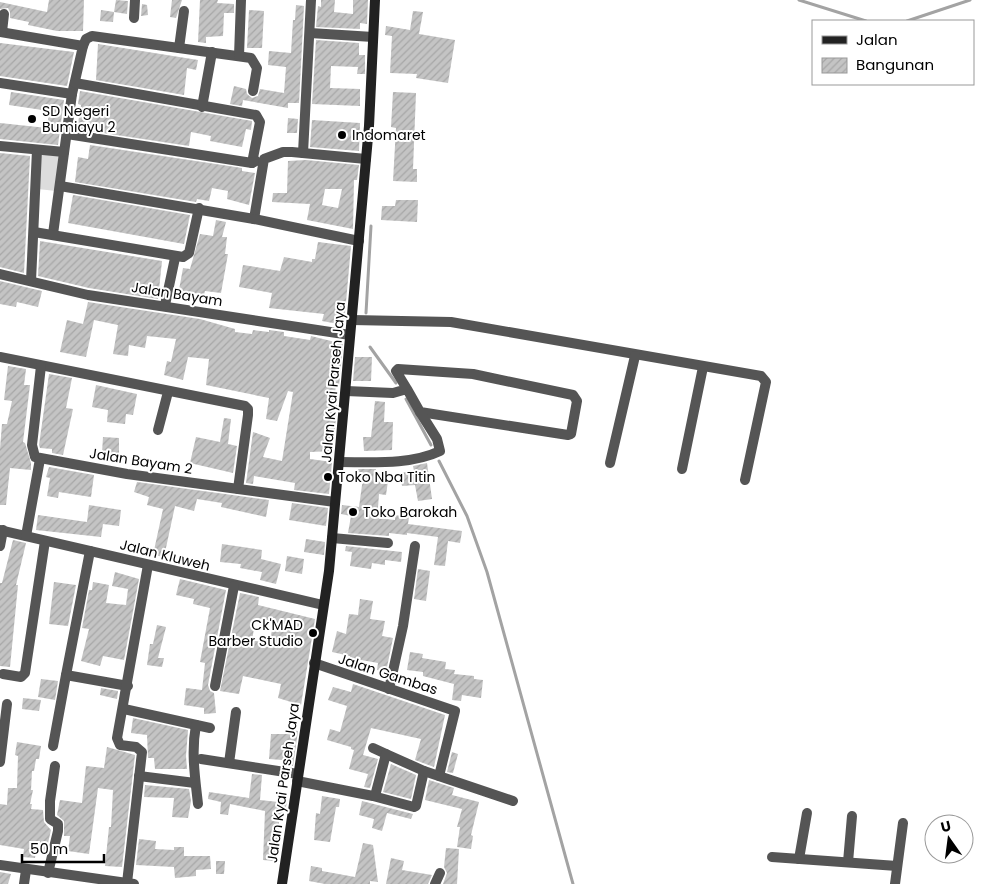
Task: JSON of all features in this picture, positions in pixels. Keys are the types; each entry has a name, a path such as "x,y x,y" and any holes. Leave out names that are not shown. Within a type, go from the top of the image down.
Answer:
{"main road":[{"name":"Jalan Kyai Parseh Jaya","path":"282,884 323,605 340,462 366,159 375,0"}],"street":[{"path":"134,18 136,0"},
{"path":"239,56 242,0"},
{"path":"303,153 311,0"},
{"path":"179,48 184,11"},
{"path":"4,14 1,32 83,46"},
{"path":"310,33 373,37"},
{"path":"53,234 72,94 86,39 92,36 251,58 256,64 253,91"},
{"path":"202,107 212,52"},
{"path":"0,83 72,94"},
{"path":"74,83 202,107 247,113 259,117 260,122 252,163"},
{"path":"67,134 252,163 283,152 366,159"},
{"path":"0,146 64,152"},
{"path":"31,281 36,150"},
{"path":"254,219 264,159"},
{"path":"60,186 199,208 359,241"},
{"path":"34,232 183,258 189,253 199,208"},
{"path":"165,305 176,258"},
{"name":"Jalan Bayam","path":"0,274 88,295 165,305 350,335"},
{"path":"352,320 451,322 765,378 766,382 745,480"},
{"path":"610,463 635,356"},
{"path":"0,357 168,392 237,404 248,409 238,489"},
{"path":"26,536 40,459 32,455 32,445 41,366"},
{"path":"682,469 703,367"},
{"path":"340,462 401,460 431,455 440,450 437,439 420,412 396,371 398,369 473,374 573,395 577,401 571,434 568,435 420,412"},
{"path":"346,391 393,393 407,389"},
{"path":"158,430 168,392"},
{"name":"Jalan Bayam 2","path":"40,459 335,502"},
{"path":"0,546 1,530"},
{"name":"Jalan Kluweh","path":"1,530 234,586 323,605"},
{"path":"332,538 388,543"},
{"path":"3,674 21,677 26,673 45,541"},
{"path":"389,689 404,626 415,546"},
{"path":"54,746 90,551"},
{"path":"0,865 125,883 139,776 140,749 120,745 118,742 148,565"},
{"path":"215,686 234,586"},
{"name":"Jalan Gambas","path":"314,664 453,710 456,713 439,776"},
{"path":"66,675 128,686"},
{"path":"0,762 7,704"},
{"path":"124,710 210,728"},
{"path":"229,763 236,712"},
{"path":"196,725 192,753 198,804"},
{"path":"373,748 424,771 513,801"},
{"path":"375,796 386,754"},
{"path":"201,759 298,778 415,806 424,771"},
{"path":"48,873 58,831 58,824 50,819 50,801 56,766"},
{"path":"139,776 195,783"},
{"path":"799,859 807,813"},
{"path":"848,862 852,816"},
{"path":"895,884 904,823"},
{"path":"772,857 897,866"},
{"path":"24,884 26,870"},
{"path":"435,884 440,873"}],"shaded area":[{"path":"39,153 61,155 56,191 38,189"}],"building":[{"path":"49,0 84,0 83,31 57,31 28,25 29,22 10,18 8,8 0,9 0,2 47,12"},
{"path":"116,0 128,1 127,14 114,12"},
{"path":"172,0 182,0 176,18 170,17"},
{"path":"200,0 218,0 217,3 234,4 234,13 224,13 223,36 206,37 206,43 198,42"},
{"path":"321,0 335,0 334,12 353,14 353,0 368,0 367,24 360,23 360,29 316,27 318,6 321,7"},
{"path":"142,4 147,5 148,15 141,16"},
{"path":"296,5 304,6 299,103 288,103 288,108 243,100 242,106 230,104 234,86 246,89 247,94 252,98 258,96 260,89 284,93 286,67 268,65 269,51 291,53"},
{"path":"101,10 114,12 113,22 100,21"},
{"path":"249,10 264,11 262,48 247,48"},
{"path":"413,11 423,12 419,34 455,40 448,83 416,78 417,74 390,73 392,36 385,35 386,26 410,30"},
{"path":"316,40 359,43 359,55 365,55 365,74 357,74 358,67 331,66 330,88 360,89 360,106 312,104"},
{"path":"0,43 74,52 67,86 0,76"},
{"path":"98,44 198,60 196,70 187,68 184,95 96,80"},
{"path":"80,91 252,121 251,130 246,129 242,147 210,141 211,136 191,132 189,146 77,129 81,105 78,104"},
{"path":"11,92 64,100 58,145 0,139 0,123 47,128 49,111 9,105"},
{"path":"393,92 416,93 413,169 417,169 417,182 393,181 396,128 391,127"},
{"path":"288,118 298,119 297,133 287,133"},
{"name":"Indomaret","path":"312,120 360,123 359,151 310,147"},
{"path":"90,145 242,168 242,171 255,173 249,205 227,199 228,191 212,188 209,201 197,199 196,202 75,182 78,157 88,159"},
{"path":"0,153 30,156 24,273 0,267"},
{"path":"306,160 359,165 357,180 354,180 353,229 307,220 310,204 272,202 273,193 287,193 288,161","holes":["325,189 342,189 338,208 322,205"]},
{"path":"73,195 190,215 184,244 68,223"},
{"path":"396,200 418,200 417,222 381,220 382,206 395,206"},
{"path":"216,220 226,222 222,237 227,237 225,254 228,254 221,293 205,291 204,295 179,290 183,268 190,269 200,234 213,236"},
{"path":"40,241 162,261 158,299 89,288 38,276"},
{"path":"318,242 351,246 344,325 322,321 324,314 269,308 272,293 239,287 243,265 280,271 284,257 312,262 312,259 315,259"},
{"path":"0,281 42,291 38,307 17,302 16,307 0,304"},
{"path":"88,302 200,319 235,329 235,332 252,334 253,330 269,332 269,330 284,332 284,336 310,340 311,336 343,344 339,386 336,386 333,405 337,405 333,451 310,452 310,459 332,462 329,494 294,490 295,483 254,476 253,484 246,483 253,432 270,438 263,457 282,461 293,392 288,391 277,421 266,419 269,398 206,385 209,359 188,357 183,380 164,375 167,361 171,362 176,339 147,336 145,348 129,345 128,356 113,354 118,325 94,320 86,357 60,352 67,320 83,324"},
{"path":"355,357 372,357 371,381 353,381"},
{"path":"8,366 26,369 24,385 30,385 23,442 25,443 31,463 31,470 10,468 6,505 0,505 2,424 7,424 12,401 4,400"},
{"path":"49,374 72,378 66,408 73,409 63,455 52,453 52,449 40,448 39,445"},
{"path":"96,385 137,394 133,415 126,414 125,424 107,422 108,410 92,407"},
{"path":"375,401 385,402 384,422 393,422 392,450 364,451 363,437 371,437"},
{"path":"224,418 231,419 228,444 237,446 233,473 190,463 196,437 220,442"},
{"path":"103,437 119,438 119,454 102,453"},
{"path":"427,463 432,499 418,501 415,485 402,486 400,473 414,471 413,466"},
{"path":"49,467 94,475 91,497 59,492 58,498 47,496 50,478 46,477"},
{"path":"358,469 376,469 375,479 388,481 386,495 379,494 378,508 364,510 377,512 376,518 395,520 395,515 409,517 408,524 462,531 460,543 448,541 445,566 434,565 438,537 407,533 407,535 389,533 389,536 348,533 351,516 341,514 342,505 359,507 363,478 357,477"},
{"path":"137,482 269,500 266,517 221,507 222,503 197,499 194,511 175,506 164,557 153,555 163,509 147,505 149,497 134,492"},
{"path":"292,503 328,508 326,526 289,520"},
{"path":"89,505 121,510 119,526 103,524 101,537 36,530 38,515 87,522"},
{"path":"306,539 325,542 324,555 304,552"},
{"path":"13,540 26,543 16,585 18,585 10,667 0,666 0,583 2,583"},
{"path":"222,544 262,550 261,559 281,564 276,584 260,580 262,572 240,568 241,564 220,562"},
{"path":"346,546 402,552 401,562 385,560 385,565 372,563 371,569 350,566 352,552 345,551"},
{"path":"287,556 304,559 302,574 285,571"},
{"path":"418,569 430,571 426,601 414,599"},
{"path":"115,572 139,579 124,660 103,656 100,666 81,661 89,629 82,628 89,590 92,590 93,582 109,585 106,603 126,605 128,589 112,586"},
{"path":"180,579 226,590 208,685 210,691 214,693 216,713 204,714 204,708 184,705 186,688 202,690 205,663 200,662 210,608 193,604 194,599 176,595"},
{"path":"54,582 76,585 68,626 49,624"},
{"path":"240,593 259,597 258,605 315,619 301,705 291,704 291,702 278,698 281,684 243,676 239,694 220,691","holes":["256,618 274,621 269,644 252,640"]},
{"path":"360,599 373,601 370,619 385,621 382,636 393,638 386,672 377,670 378,663 350,658 350,656 332,652 337,631 346,634 349,614 358,615"},
{"path":"157,625 166,627 158,658 164,658 162,667 147,665 150,644 153,644"},
{"path":"410,652 423,654 422,658 446,662 445,669 455,670 454,674 474,676 474,679 483,680 481,698 462,695 461,701 452,700 454,684 423,676 423,672 407,670"},
{"path":"41,679 58,681 55,700 38,697"},
{"path":"353,684 445,715 434,767 415,760 421,739 371,728 363,755 378,759 370,788 364,787 368,774 349,769 354,750 351,747 327,740 330,729 340,732 347,706 328,700 333,687 351,692"},
{"path":"101,688 118,691 117,699 100,695"},
{"path":"23,698 41,700 39,711 22,709"},
{"path":"133,718 188,730 187,769 155,769 154,758 148,758 147,735 131,733"},
{"path":"289,730 298,731 293,766 282,764 282,760 269,759 271,734 288,734"},
{"path":"17,742 41,746 39,759 36,759 34,771 32,771 31,790 33,790 30,804 32,804 31,809 43,810 44,822 51,830 46,852 36,850 35,858 23,857 24,849 0,845 0,804 7,805 8,788 17,788 18,756 15,755"},
{"path":"107,747 135,755 122,867 105,866 109,827 111,827 113,790 98,788 89,854 68,851 70,836 64,836 64,821 57,815 60,800 82,803 86,766 104,768"},
{"path":"452,752 458,754 453,773 447,772"},
{"path":"391,764 416,775 411,799 383,792"},
{"path":"252,774 262,775 260,800 287,803 282,821 279,821 279,847 275,847 274,861 263,860 265,811 230,804 228,815 220,814 221,802 208,799 209,792 249,798"},
{"path":"429,780 454,788 452,795 479,802 471,835 473,836 471,849 457,847 460,827 457,827 462,809 425,800"},
{"path":"145,785 189,789 191,801 188,818 172,817 174,798 144,797"},
{"path":"322,796 340,799 339,807 336,807 330,842 314,840 316,813 320,814"},
{"path":"362,801 413,814 411,819 387,813 382,831 372,828 374,819 359,815"},
{"path":"139,839 156,841 155,849 174,850 174,847 184,847 184,856 210,856 211,869 196,870 196,876 175,878 174,867 136,865"},
{"path":"363,843 373,845 378,882 370,881 370,884 325,884 309,881 311,866 322,868 322,871 355,877"},
{"path":"446,848 459,849 457,884 443,884 447,873 444,867"},
{"path":"391,858 404,861 402,870 432,875 428,884 386,884"},
{"path":"216,861 225,861 224,874 216,874"},
{"path":"0,872 11,874 8,884 0,884"}],"waterway":[{"path":"799,0 863,20"},
{"path":"910,20 970,0"},
{"path":"366,313 371,226"},
{"path":"370,347 396,383"},
{"path":"406,399 431,445"},
{"path":"439,461 467,516 487,572 573,884"}],"place":[{"name":"SD Negeri Bumiayu 2","path":"32,119"},
{"name":"Indomaret","path":"342,135"},
{"name":"Toko Nba Titin","path":"328,477"},
{"name":"Toko Barokah","path":"353,512"},
{"name":"Ck'MAD Barber Studio","path":"313,633"}]}
